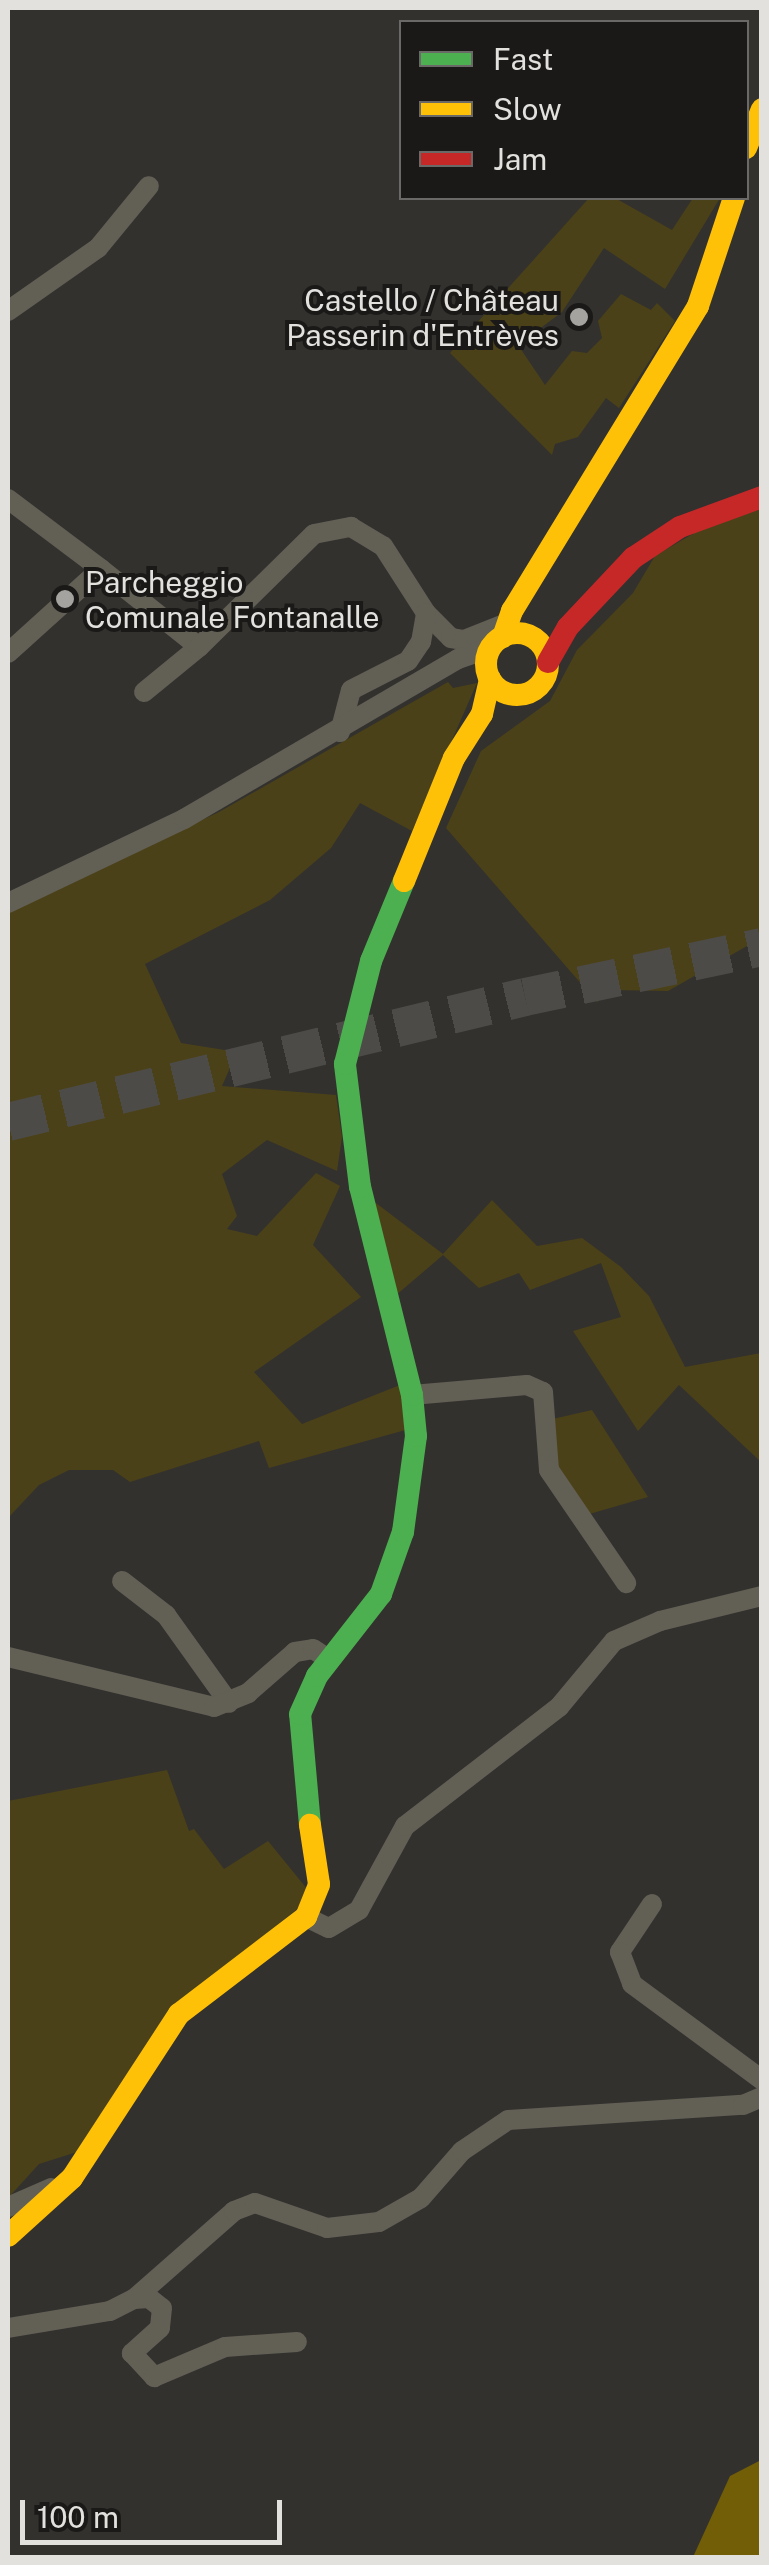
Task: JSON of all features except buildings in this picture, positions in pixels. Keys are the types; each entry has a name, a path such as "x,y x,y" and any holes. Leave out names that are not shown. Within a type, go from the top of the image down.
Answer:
{"street":[{"path":"749,141 762,109"},
{"path":"8,311 98,248 149,186"},
{"path":"474,731 496,651 528,589 698,306 733,200"},
{"path":"8,2236 72,2178 179,2014 306,1918 319,1884 319,1858 298,1744 300,1714 307,1692 381,1594 398,1550 412,1482 412,1394 360,1187 345,1064 370,962 454,758 474,731 542,683 548,662 568,627 633,558 712,512 762,497"},
{"path":"8,499 199,647"},
{"path":"144,692 199,647 314,534 351,528 384,546 426,613 451,638 496,651"},
{"path":"8,653 101,569"},
{"path":"528,589 532,638 548,662"},
{"path":"340,732 351,690 408,661 426,613"},
{"path":"8,903 184,819 442,671 568,627"},
{"path":"496,651 502,692 522,694"},
{"path":"412,1394 527,1385 543,1392 549,1470 626,1584"},
{"path":"122,1580 166,1615 229,1704"},
{"path":"306,1918 329,1928 359,1910 405,1826 559,1707 614,1640 660,1621 762,1596"},
{"path":"8,1657 199,1705 229,1704 295,1652 313,1650 330,1660"},
{"path":"652,1904 620,1952 632,1984 762,2080"},
{"path":"8,2328 110,2311 134,2299 234,2211 255,2203 327,2228 379,2222 421,2198 462,2151 508,2120 743,2106 762,2097"},
{"path":"8,2208 72,2178"},
{"path":"134,2299 150,2298 162,2308 160,2328 132,2353 154,2378 225,2347 297,2342"}],"shaded area":[{"path":"587,200 619,200 672,230 692,200 719,200 665,289 604,248 562,312 518,345 545,385 572,351 587,353 602,338 598,321 621,294 651,310 657,303 675,321 619,408 606,398 578,437 555,444 552,455 450,353"},
{"path":"761,509 761,938 668,991 611,990 597,1002 446,828 481,751 550,701 577,650 633,593 655,556 701,529"},
{"path":"448,682 453,688 477,683 412,831 360,803 331,848 270,900 145,964 181,1043 237,1052 222,1086 336,1095 342,1137 337,1171 267,1140 222,1174 237,1216 227,1229 257,1236 316,1173 340,1186 313,1245 361,1297 254,1372 302,1424 400,1385 409,1429 269,1468 259,1441 130,1482 113,1470 69,1470 39,1485 8,1518 8,911 219,812"},
{"path":"372,1200 443,1254 492,1200 537,1246 582,1238 621,1267 649,1296 685,1367 761,1353 761,1462 679,1385 638,1431 573,1331 621,1317 601,1263 530,1290 519,1273 479,1288 443,1255 395,1296"},
{"path":"592,1410 648,1497 586,1515 553,1463 548,1420"},
{"path":"167,1770 189,1831 194,1829 224,1869 268,1841 308,1890 301,1906 173,2008 80,2151 39,2164 8,2198 8,1801"},
{"path":"761,2460 761,2557 693,2557 730,2476"}],"tunnel":[{"path":"8,1122 525,997 762,947"}],"traffic: fast":[{"path":"310,1825 300,1714 317,1676 381,1594 403,1532 416,1436 412,1395 360,1187 345,1064 371,961 404,881"}],"traffic: slow":[{"path":"749,141 762,109"},
{"path":"503,637 512,611 698,306 733,200"},
{"path":"517,633 539,642 548,664 539,686 517,695 495,686 486,664 495,642 517,633"},
{"path":"404,881 454,758 482,714 490,679"},
{"path":"8,2236 72,2178 179,2014 306,1917 319,1884 310,1825"}],"traffic: jam":[{"path":"548,662 568,627 633,558 680,527 762,497"}],"place":[{"name":"Castello / Château Passerin d'Entrèves","path":"579,317"},
{"name":"Parcheggio Comunale Fontanalle","path":"65,599"}]}
